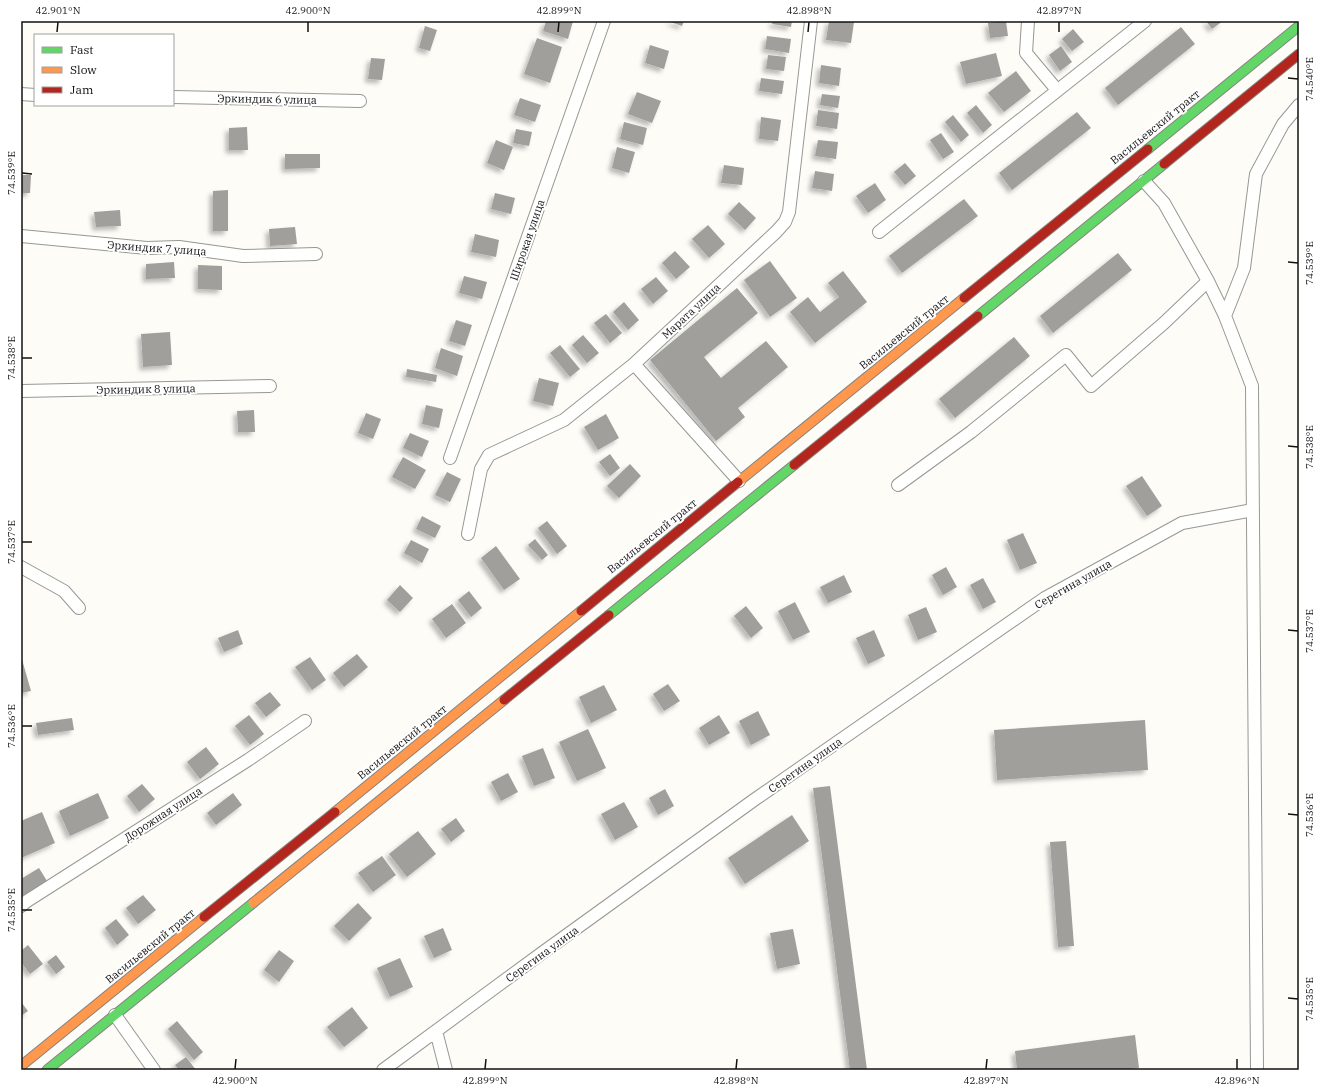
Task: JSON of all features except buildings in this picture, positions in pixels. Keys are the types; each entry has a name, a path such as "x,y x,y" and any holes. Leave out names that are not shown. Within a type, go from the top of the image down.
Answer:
{"main road":[{"name":"Васильевский тракт","path":"21,1066 1299,26"},
{"path":"47,1070 1299,54"}],"street":[{"name":"Широкая улица","path":"450,458 604,21"},
{"name":"Марата улица","path":"468,534 481,469 489,455 564,420 634,364 785,222 789,212 811,21"},
{"path":"1028,21 1026,53 1057,90"},
{"path":"878,232 1145,21"},
{"path":"21,94 34,94"},
{"name":"Эркиндик 6 улица","path":"174,97 360,101"},
{"path":"1225,316 1244,268 1256,174 1283,124 1299,105"},
{"path":"1144,181 1164,203 1208,280 1225,316 1252,386 1257,1070"},
{"name":"Эркиндик 7 улица","path":"21,236 147,248 179,247 243,256 316,254"},
{"path":"898,485 971,432 1066,355 1091,386 1164,322 1208,280"},
{"path":"634,364 739,481"},
{"name":"Эркиндик 8 улица","path":"21,391 270,386"},
{"name":"Серегина улица","path":"383,1070 542,953 761,796 1045,598 1182,523 1253,510"},
{"path":"21,567 64,591 79,608"},
{"name":"Дорожная улица","path":"21,906 248,760 305,721"},
{"path":"115,1015 154,1070"},
{"path":"436,1031 446,1070"}],"traffic: fast":[{"path":"1148,149 1299,26"},
{"path":"978,316 1164,164"},
{"path":"609,615 794,465"},
{"path":"47,1070 253,903"}],"traffic: slow":[{"path":"738,482 964,298"},
{"path":"335,812 581,611"},
{"path":"253,903 504,700"},
{"path":"21,1066 204,917"}],"traffic: jam":[{"path":"1164,164 1299,54"},
{"path":"964,298 1148,149"},
{"path":"794,465 978,316"},
{"path":"581,611 738,482"},
{"path":"504,700 609,615"},
{"path":"204,917 335,812"}]}
